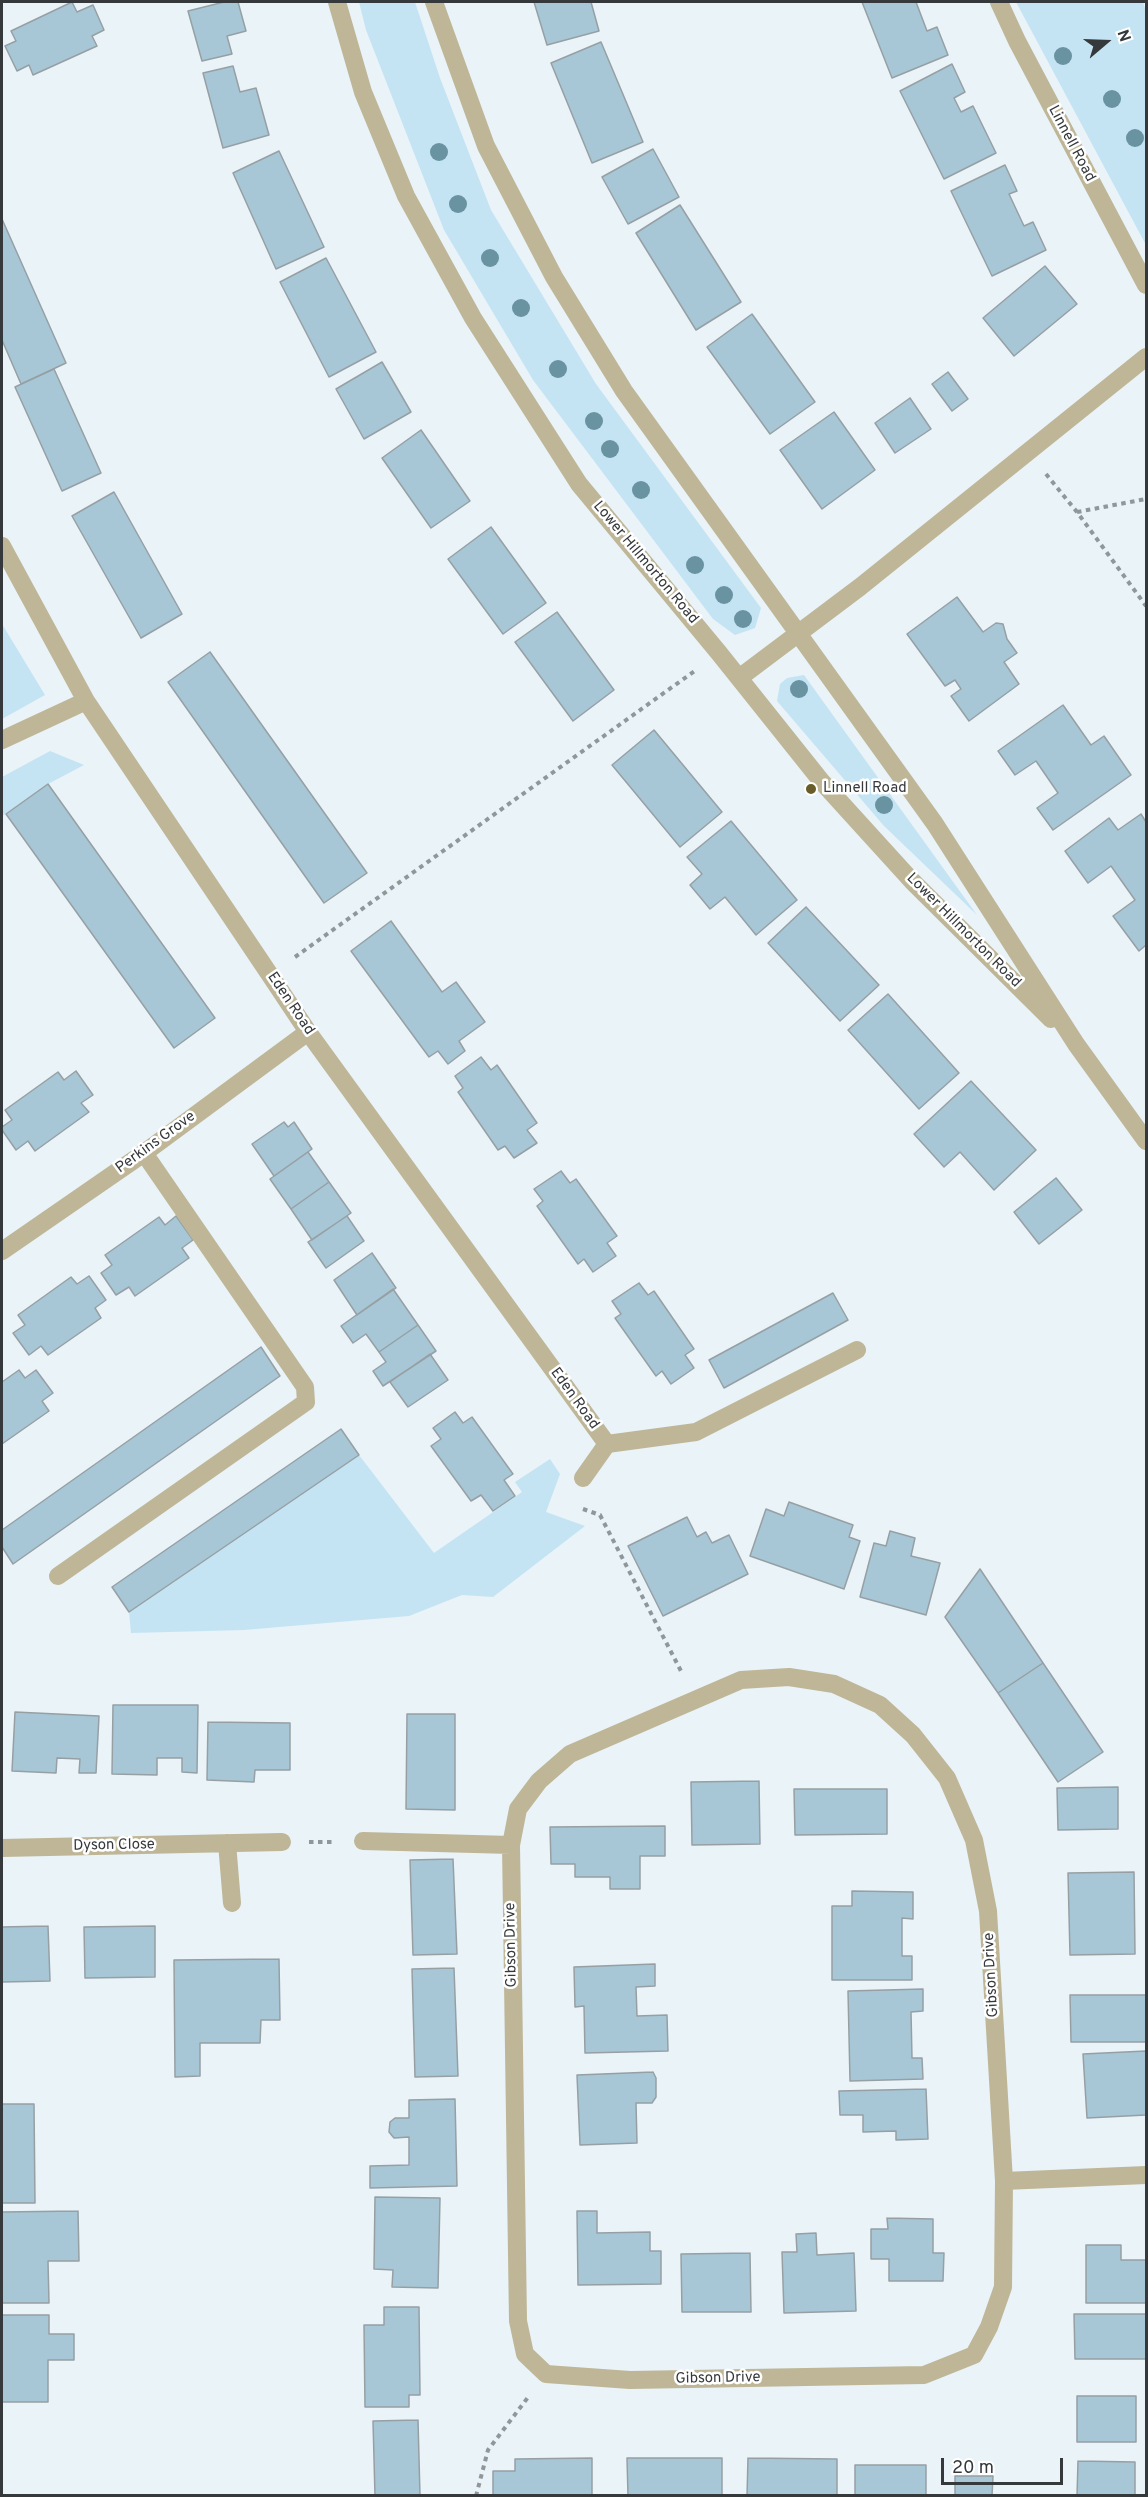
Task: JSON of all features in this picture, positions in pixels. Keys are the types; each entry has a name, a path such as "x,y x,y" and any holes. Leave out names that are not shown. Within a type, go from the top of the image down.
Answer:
{"street":[{"name":"Lower Hillmorton Road","path":"337,2 363,92 406,196 473,318 579,484 740,678 822,783 905,873 1076,1044"},
{"name":"Lower Hillmorton Road","path":"434,2 486,147 554,277 624,392 935,824 1076,1044 1146,1141"},
{"name":"Linnell Road","path":"999,2 1017,41 1146,285"},
{"path":"740,678 860,587 1146,357"},
{"name":"Eden Road","path":"2,546 7,570 86,702 309,1032 607,1444"},
{"path":"2,740 86,702"},
{"name":"Perkins Grove","path":"2,1251 144,1153 309,1032"},
{"path":"58,1576 306,1402 305,1387 144,1153"},
{"name":"Eden Road","path":"583,1478 607,1444 696,1432 857,1350"},
{"name":"Gibson Drive","path":"789,1677 834,1684 880,1705 913,1735 947,1778 974,1840 988,1911 1004,2181 1003,2287 989,2327 974,2355 924,2375 630,2380 546,2374 525,2355 518,2321 511,1845 518,1809 539,1781 570,1754 741,1680 789,1677"},
{"path":"363,1841 511,1845"},
{"name":"Dyson Close","path":"2,1848 282,1842"},
{"path":"227,1843 232,1903"},
{"path":"1004,2181 1146,2175"}],"path":[{"path":"1028,452 1077,512 1146,606"},
{"path":"1077,512 1146,499"},
{"path":"270,975 719,653"},
{"path":"581,1509 600,1515 696,1700"},
{"path":"282,1842 363,1841"},
{"path":"476,2496 488,2450 546,2374"}],"shaded area":[{"path":"359,2 415,2 440,78 491,210 596,384 761,608 755,628 735,635 713,619 533,380 444,230 366,30"},
{"path":"1016,2 1143,2 1146,12 1146,245"},
{"path":"2,624 45,695 2,719"},
{"path":"804,675 977,915 884,826 777,701 780,684 787,678"},
{"path":"50,751 84,765 48,784 2,816 2,777"},
{"path":"359,1455 434,1553 522,1492 515,1482 550,1459 560,1474 546,1512 585,1526 493,1597 462,1595 409,1616 244,1630 131,1633 129,1612"}],"building":[{"path":"72,2 77,12 93,5 104,30 92,36 97,46 33,75 29,65 17,71 5,46 16,41 11,31"},
{"path":"224,2 238,2 246,31 227,36 232,54 202,61 188,11"},
{"path":"534,2 591,2 599,31 547,45"},
{"path":"862,2 916,2 927,31 937,27 948,55 892,78"},
{"path":"601,42 643,142 592,163 551,63"},
{"path":"952,64 965,92 954,98 961,112 973,106 996,153 944,179 900,91"},
{"path":"233,66 240,92 256,88 269,135 223,148 203,73"},
{"path":"653,149 679,197 628,224 602,177"},
{"path":"279,151 324,247 276,269 233,173"},
{"path":"1005,165 1017,191 1009,194 1024,226 1033,222 1046,250 992,276 951,191"},
{"path":"680,205 741,302 696,330 636,233"},
{"path":"2,219 66,363 21,384 2,340"},
{"path":"326,258 376,352 329,377 280,282"},
{"path":"1045,266 1077,304 1014,356 983,318"},
{"path":"752,314 815,402 770,434 707,347"},
{"path":"382,362 411,412 364,439 336,389"},
{"path":"54,369 101,473 62,491 15,387"},
{"path":"948,372 968,399 952,411 932,384"},
{"path":"910,398 931,429 895,453 875,423"},
{"path":"834,412 875,470 822,509 780,450"},
{"path":"421,430 470,501 431,528 382,458"},
{"path":"114,492 182,614 141,638 72,516"},
{"path":"491,527 546,603 503,634 448,559"},
{"path":"957,597 983,632 996,623 1003,624 1007,639 1017,653 1004,662 1019,684 969,721 951,696 961,689 955,680 945,686 907,634"},
{"path":"557,612 614,690 573,721 515,642"},
{"path":"210,652 367,873 324,903 168,682"},
{"path":"1063,705 1091,745 1104,736 1131,775 1053,830 1037,808 1058,793 1036,761 1015,775 998,751"},
{"path":"654,730 722,812 680,847 612,765"},
{"path":"48,784 215,1018 174,1048 6,814"},
{"path":"1141,814 1146,822 1146,945 1139,951 1113,916 1135,900 1111,866 1088,883 1065,851 1109,818 1118,830"},
{"path":"731,821 797,900 756,935 725,897 710,909 690,885 702,874 687,857"},
{"path":"806,907 879,985 840,1021 768,943"},
{"path":"391,921 442,992 456,982 485,1022 459,1041 465,1051 448,1064 438,1051 429,1057 351,951"},
{"path":"888,994 959,1073 919,1109 848,1030"},
{"path":"481,1057 491,1070 497,1065 537,1123 527,1130 537,1143 514,1158 505,1146 498,1150 458,1092 463,1088 455,1076"},
{"path":"76,1071 93,1095 81,1103 89,1112 35,1151 28,1141 16,1150 2,1130 2,1127 12,1120 5,1110 58,1072 64,1080"},
{"path":"971,1081 1036,1150 994,1190 960,1152 944,1167 914,1134"},
{"path":"284,1122 288,1127 294,1122 312,1149 274,1176 252,1144"},
{"path":"308,1152 329,1182 291,1209 270,1179"},
{"path":"561,1171 570,1183 576,1179 617,1236 607,1243 616,1256 593,1272 584,1259 578,1264 537,1206 543,1201 534,1189"},
{"path":"1056,1178 1082,1210 1039,1244 1014,1212"},
{"path":"329,1182 351,1213 312,1240 291,1209"},
{"path":"176,1216 193,1240 182,1248 189,1258 135,1296 129,1287 116,1295 101,1273 112,1265 105,1255 159,1217 165,1225"},
{"path":"347,1216 364,1241 326,1268 308,1242"},
{"path":"372,1253 396,1288 357,1315 334,1280"},
{"path":"89,1276 106,1300 95,1308 101,1318 48,1355 41,1346 29,1355 13,1333 25,1325 18,1315 71,1277 77,1284"},
{"path":"639,1283 648,1295 654,1291 694,1349 685,1355 694,1368 671,1384 662,1371 656,1376 615,1318 621,1314 612,1301"},
{"path":"393,1289 418,1325 379,1352 366,1334 353,1343 341,1326"},
{"path":"833,1293 848,1320 724,1388 709,1360"},
{"path":"418,1325 436,1351 383,1386 373,1371 386,1362 379,1352"},
{"path":"261,1347 280,1376 13,1564 2,1547 2,1530"},
{"path":"430,1354 448,1380 408,1407 390,1382"},
{"path":"19,1370 25,1378 36,1370 53,1393 42,1401 49,1411 2,1444 2,1382"},
{"path":"455,1412 463,1423 472,1417 513,1474 504,1480 515,1496 493,1511 481,1495 471,1501 431,1446 441,1439 433,1428"},
{"path":"341,1429 359,1455 129,1612 112,1587"},
{"path":"789,1502 853,1525 849,1537 860,1541 844,1589 750,1556 766,1509 784,1516"},
{"path":"687,1517 697,1537 706,1532 712,1543 729,1535 748,1574 663,1616 628,1546"},
{"path":"890,1531 915,1538 911,1556 940,1563 926,1615 860,1597 874,1543 886,1546"},
{"path":"980,1569 1043,1663 998,1693 945,1617"},
{"path":"1043,1663 1103,1752 1058,1782 998,1693"},
{"path":"113,1705 198,1705 197,1773 182,1772 182,1758 157,1758 157,1775 112,1774"},
{"path":"15,1712 99,1716 96,1773 79,1773 80,1759 57,1758 56,1773 12,1771"},
{"path":"407,1714 455,1714 455,1810 406,1809"},
{"path":"208,1722 290,1723 290,1770 255,1770 254,1782 207,1780"},
{"path":"759,1781 760,1844 692,1845 691,1782"},
{"path":"1118,1787 1118,1829 1058,1830 1057,1788"},
{"path":"794,1789 887,1789 887,1834 795,1835"},
{"path":"665,1826 665,1856 640,1856 640,1889 610,1889 610,1877 575,1877 575,1864 551,1864 550,1827"},
{"path":"453,1859 457,1954 413,1955 410,1860"},
{"path":"1134,1872 1135,1954 1070,1955 1068,1873"},
{"path":"852,1891 913,1892 913,1919 902,1918 902,1956 912,1956 912,1980 832,1980 832,1906 852,1906"},
{"path":"48,1926 50,1981 2,1982 2,1927"},
{"path":"155,1926 155,1977 85,1978 84,1927"},
{"path":"279,1959 280,2020 261,2020 260,2043 200,2043 200,2076 175,2077 174,1960"},
{"path":"655,1964 655,1986 636,1987 637,2016 667,2015 668,2051 585,2053 584,2006 575,2007 574,1967"},
{"path":"454,1968 458,2076 415,2077 412,1969"},
{"path":"923,1989 923,2011 911,2012 912,2058 922,2058 923,2079 850,2081 848,1991"},
{"path":"1070,1995 1146,1995 1146,2042 1071,2042"},
{"path":"1146,2051 1146,2115 1087,2118 1083,2054"},
{"path":"653,2072 656,2078 656,2097 652,2103 636,2103 637,2143 580,2145 577,2075"},
{"path":"926,2089 928,2139 896,2140 896,2131 863,2132 863,2115 840,2115 839,2091"},
{"path":"455,2099 457,2186 370,2188 370,2166 409,2165 409,2137 394,2138 389,2132 390,2122 395,2118 409,2118 409,2100"},
{"path":"2,2104 34,2104 35,2203 2,2203"},
{"path":"375,2197 440,2198 438,2288 392,2287 393,2270 374,2269"},
{"path":"78,2211 79,2261 48,2261 49,2303 2,2303 2,2212"},
{"path":"577,2211 597,2211 597,2233 650,2232 650,2251 661,2251 661,2284 578,2285"},
{"path":"887,2218 933,2219 933,2253 944,2253 943,2281 889,2281 889,2259 871,2259 871,2229 888,2229"},
{"path":"816,2233 817,2255 854,2253 856,2311 784,2313 782,2252 797,2252 796,2234"},
{"path":"1086,2245 1121,2245 1121,2260 1146,2260 1146,2303 1086,2303"},
{"path":"750,2253 751,2312 682,2312 681,2254"},
{"path":"384,2307 419,2307 420,2395 409,2395 409,2407 365,2407 364,2325 384,2325"},
{"path":"1074,2314 1146,2314 1146,2359 1075,2359"},
{"path":"2,2315 49,2315 49,2334 74,2334 74,2360 48,2360 48,2402 2,2402"},
{"path":"1077,2396 1136,2396 1136,2442 1077,2442"},
{"path":"418,2420 420,2496 375,2496 373,2421"},
{"path":"592,2458 592,2496 493,2496 493,2471 515,2471 515,2459"},
{"path":"627,2458 722,2458 722,2496 628,2496"},
{"path":"748,2458 837,2459 837,2496 747,2496"},
{"path":"1078,2461 1135,2462 1135,2496 1077,2496"},
{"path":"855,2465 926,2465 926,2496 855,2496"},
{"path":"955,2476 993,2476 992,2496 955,2496"}],"place":[{"name":"Linnell Road","path":"811,789"}]}
